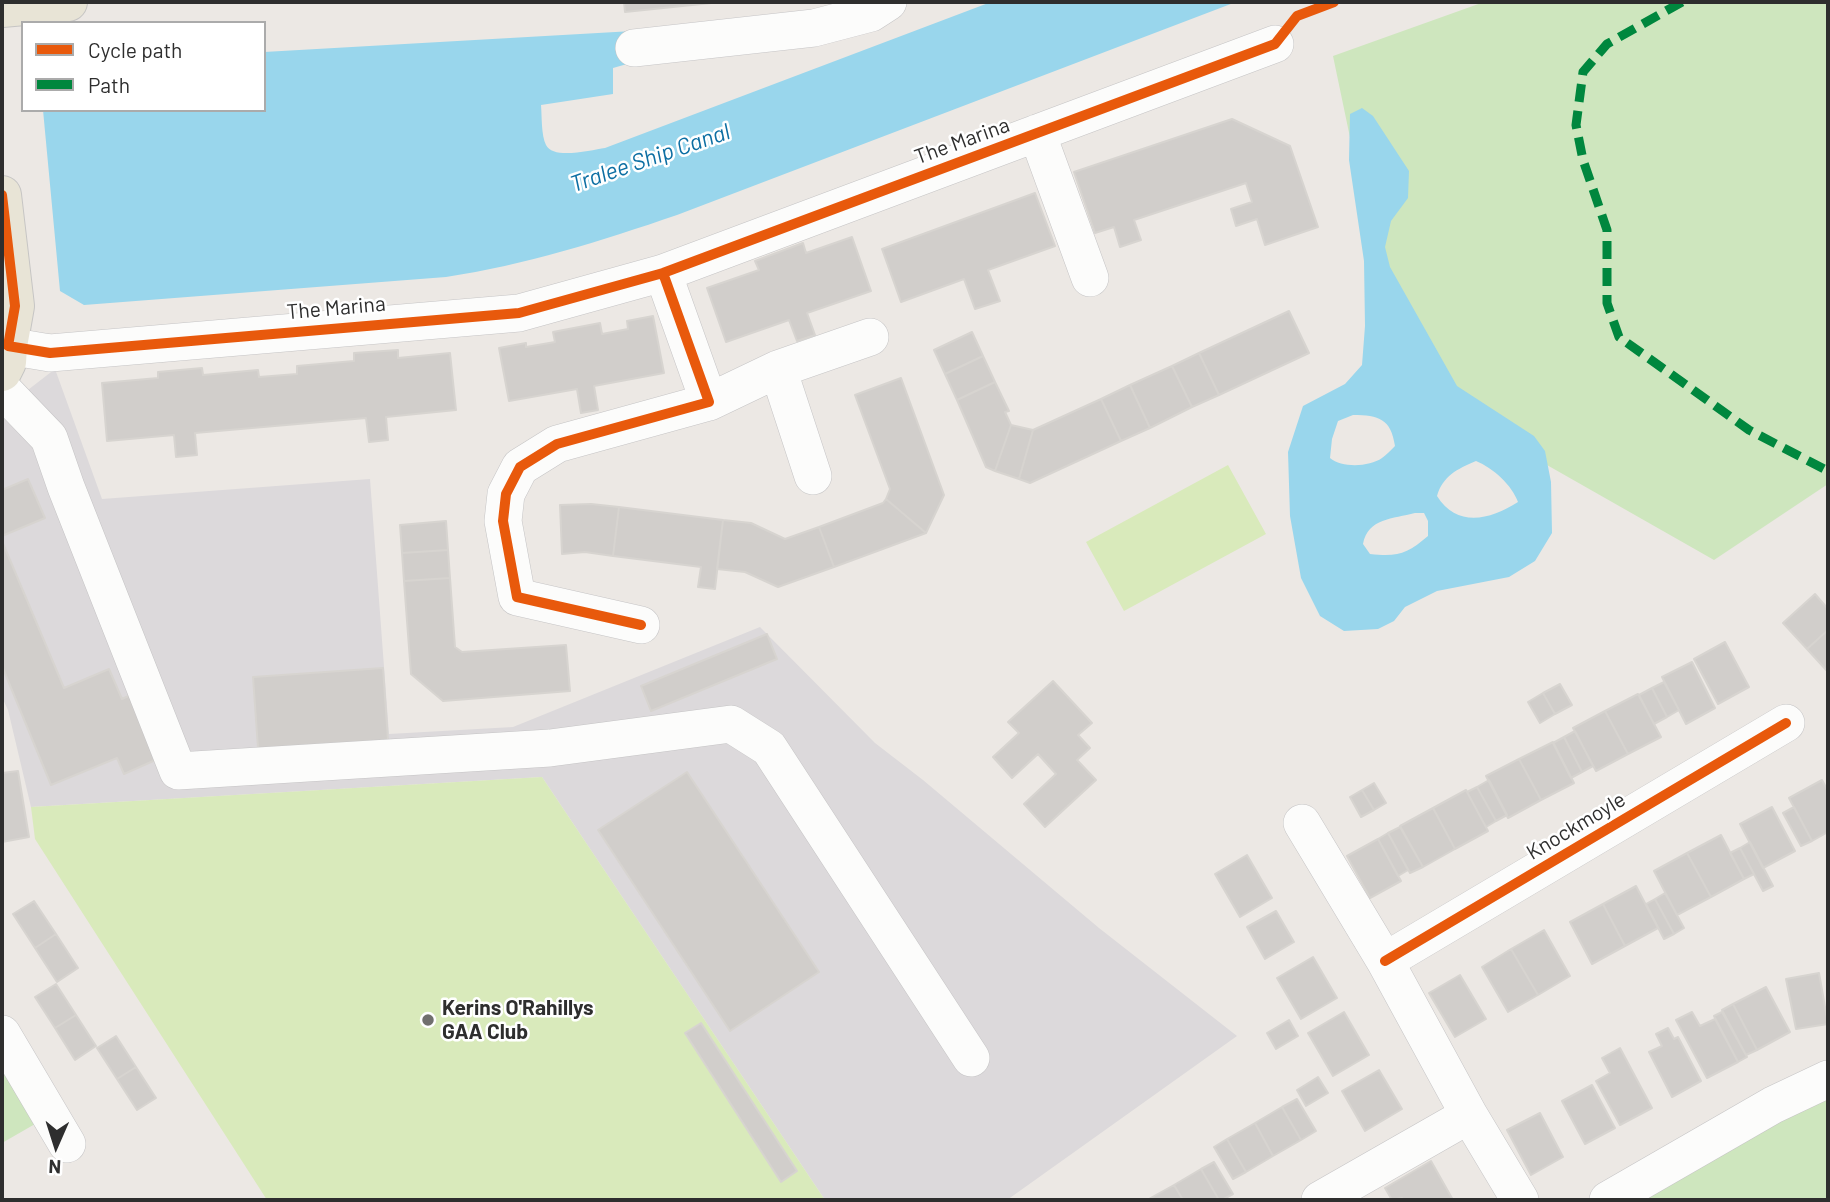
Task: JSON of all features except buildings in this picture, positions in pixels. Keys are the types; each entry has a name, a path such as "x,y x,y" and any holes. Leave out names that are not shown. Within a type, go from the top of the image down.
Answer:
{"main road":[{"path":"2,8 68,2"},
{"path":"2,195 15,306 5,359"}],"street":[{"path":"634,48 814,28 871,13 888,2"},
{"name":"The Marina","path":"5,359 519,313 663,273 1275,44"},
{"path":"1037,133 1090,278"},
{"path":"663,273 709,402"},
{"path":"641,625 517,597 503,521 506,494 520,467 557,444 709,402 778,369 870,337"},
{"path":"778,369 813,476"},
{"path":"2,389 49,438 178,771 550,748 731,724 769,748 971,1058"},
{"name":"Knockmoyle","path":"1385,961 1786,723"},
{"path":"1302,823 1385,961 1469,1115 1520,1200"},
{"path":"2,1034 67,1144"},
{"path":"1608,1200 1773,1105 1828,1079"},
{"path":"1320,1200 1469,1115"}],"shaded area":[{"path":"55,369 102,499 370,479 389,734 513,727 760,627 875,743 1099,928 1237,1036 1007,1200 825,1200 542,777 31,807 8,710 2,697 2,410"}],"green space":[{"path":"1484,2 1828,2 1828,484 1714,560 1401,382 1333,56"},
{"path":"1228,465 1266,534 1124,611 1086,542"},
{"name":"Kerins O'Rahillys GAA Club","path":"542,777 825,1200 267,1200 35,839 31,807"},
{"path":"2,1061 42,1120 2,1143"},
{"path":"1828,1097 1828,1200 1636,1200 1808,1104"}],"water":[{"name":"Tralee Ship Canal","path":"991,2 1236,2 677,215 534,259 446,277 84,305 60,291 43,112 266,112 266,52 633,31 634,62 613,68 613,94 541,105 544,141 550,150 564,153 605,148"},
{"path":"1362,108 1373,116 1409,171 1408,198 1391,221 1385,247 1390,267 1457,386 1534,436 1545,451 1551,482 1552,533 1535,561 1509,577 1437,591 1405,607 1394,621 1378,629 1344,631 1320,616 1301,578 1290,516 1288,452 1303,406 1345,384 1362,365 1365,326 1364,261 1349,160 1350,114","holes":["1353,415 1382,420 1387,424 1395,446 1377,461 1363,465 1348,465 1330,458 1338,421","1476,461 1482,464 1507,483 1518,502 1496,513 1474,518 1454,513 1437,496 1443,483 1457,470","1424,513 1428,521 1428,536 1402,553 1370,554 1363,544 1366,535 1376,524"]}],"marked path":[{"path":"1682,2 1607,44 1583,72 1576,125 1583,160 1607,230 1607,303 1619,337 1749,430 1828,471"}],"cycle path":[{"path":"2,195 15,306 8,346 50,353 519,313 663,273 1275,44 1297,16 1334,2"},
{"path":"641,625 517,597 503,521 506,494 520,467 557,444 709,402 663,273"},
{"path":"1385,961 1786,723"}],"place":[{"name":"Kerins O'Rahillys GAA Club","path":"428,1020"}]}
